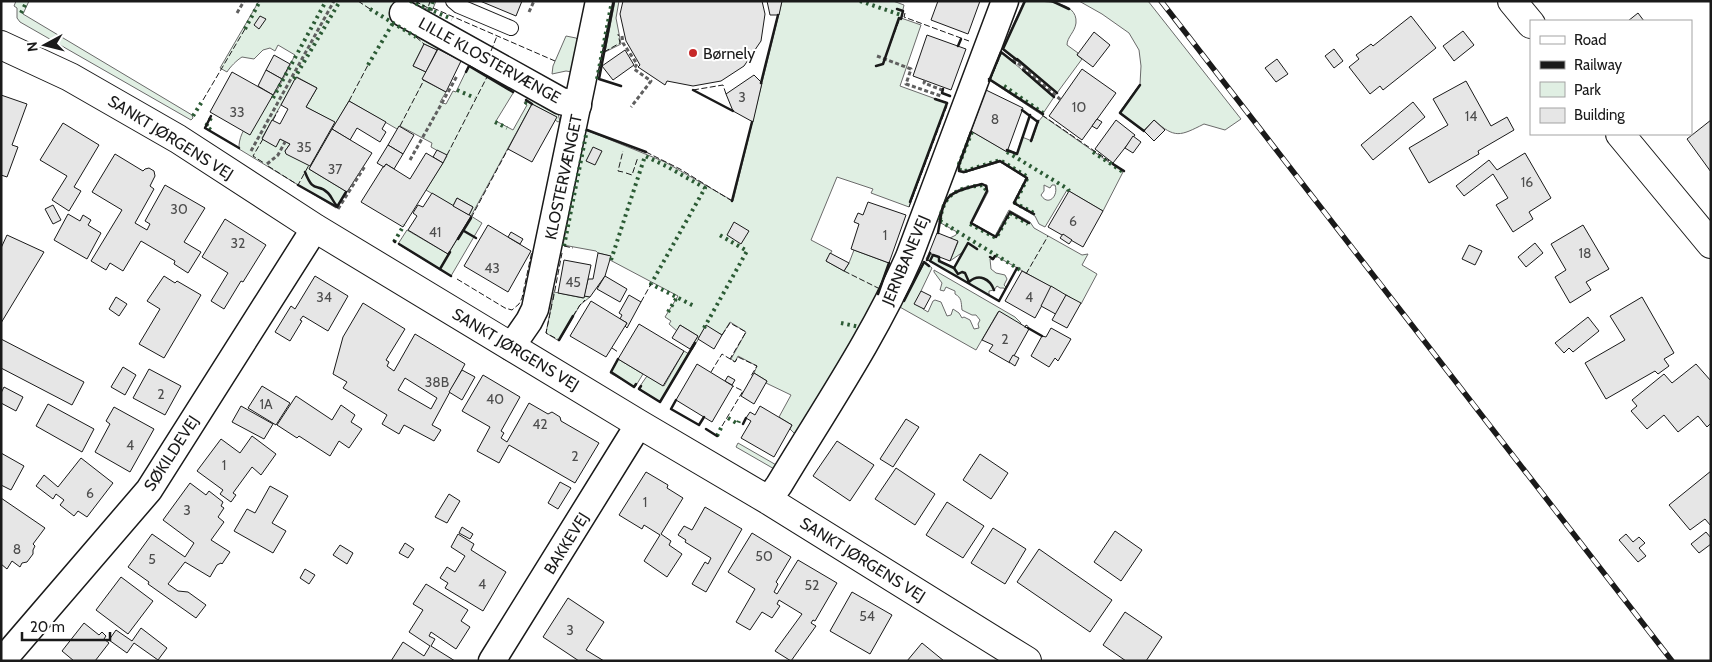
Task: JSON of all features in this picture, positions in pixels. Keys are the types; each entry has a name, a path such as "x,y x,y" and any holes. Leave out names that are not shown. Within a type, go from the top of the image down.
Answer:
{"street":[{"name":"KLOSTERVÆNGET","path":"511,347 529,322 535,309 599,1"},
{"name":"JERNBANEVEJ","path":"768,500 870,335 895,288 909,257 1005,1"},
{"path":"1512,1 1530,23"},
{"name":"LILLE KLOSTERVÆNGE","path":"403,13 561,101 578,105"},
{"name":"SANKT JØRGENS VEJ","path":"1,45 54,69 104,95 178,139 319,230 768,500 1027,661"},
{"path":"1621,135 1711,244"},
{"name":"SØKILDEVEJ","path":"2,661 148,490 319,230"},
{"name":"BAKKEVEJ","path":"492,661 639,424"}],"lane":[{"path":"453,1 459,6 511,28"}],"path":[{"path":"237,13 244,1"},
{"path":"237,177 334,1"},
{"path":"529,12 534,1"},
{"path":"622,33 623,43 637,64 634,70 652,79 631,107"},
{"path":"410,160 471,51"},
{"path":"877,56 911,69 906,84 937,95"},
{"path":"1016,61 1061,100"},
{"path":"925,80 924,84 951,93"},
{"path":"275,107 279,109"},
{"path":"278,154 285,142"},
{"path":"319,230 364,166"}],"green space":[{"path":"16,1 29,1 23,14 192,115 193,118 191,120 20,22 17,18 17,8 14,6"},
{"path":"259,1 436,1 432,11 409,2 397,24 438,49 424,44 413,66 426,72 423,80 446,92 440,102 446,104 453,91 456,92 469,65 515,90 496,121 513,130 527,105 524,103 528,97 558,114 560,121 558,122 555,120 556,117 532,104 471,216 482,223 451,276 398,244 407,230 448,254 471,217 469,215 473,207 457,198 453,206 426,190 447,156 431,147 432,143 400,126 397,129 349,101 309,169 347,192 336,208 239,149 242,134 246,127 275,93 295,55 278,45 275,51 270,48 263,50 254,59 242,57 227,72 220,68","holes":["297,77 317,88 306,107 334,122 286,153 285,151 290,144 280,139 276,146 262,138"]},
{"path":"615,1 619,1 616,18 621,44 605,52"},
{"path":"782,1 893,1 904,5 901,18 921,25 900,86 947,103 909,207 871,193 873,189 837,177 811,240 832,251 826,261 844,271 854,250 889,263 868,317 795,434 790,429 792,425 779,417 791,395 766,383 767,381 754,373 757,366 738,356 735,362 731,359 746,332 730,322 722,335 706,326 692,350 690,349 698,336 680,325 677,331 669,324 671,321 665,317 678,296 610,260 610,256 596,251 563,245 586,130 665,162 733,201"},
{"path":"1024,1 1057,3 1071,10 1075,15 1076,23 1067,45 1078,53 1077,55 1082,59 1057,93 1002,49"},
{"path":"1079,1 1148,1 1241,119 1225,130 1204,124 1178,134 1167,130 1154,120 1143,131 1119,113 1140,84 1141,66 1139,50 1129,33"},
{"path":"566,36 576,38 579,41 572,72 566,71 552,74 553,66"},
{"path":"1001,52 1054,97 1042,115 989,80"},
{"path":"1043,116 1123,172 1103,211 1067,190 1045,227 1039,224 1035,216 1013,203 1026,178 1000,162 963,173 959,171 958,166 971,131 1006,151 1017,153 1022,137 1032,141 1038,122","holes":["1044,185 1050,188 1052,185 1055,185 1056,189 1052,199 1047,200 1041,195 1044,191"]},
{"path":"987,185 988,192 972,223 995,236 1009,210 1030,222 1034,228 1082,255 1088,254 1082,265 1097,274 1081,304 996,256 993,260 990,259 991,269 996,273 1005,275 1007,279 1004,285 1007,288 1005,290 997,286 994,290 989,291 989,295 926,259 929,253 939,257 940,261 954,268 963,252 950,261 958,242 950,238 956,235 957,232 939,222 941,212 946,200 954,192 965,187"},
{"path":"925,262 932,268 921,291 923,309 928,312 933,301 941,302 947,316 951,315 953,309 962,318 970,320 974,329 979,328 980,320 976,315 962,310 961,300 955,294 955,291 946,287 944,291 940,290 942,283 934,270 1015,317 1021,323 1020,325 998,312 976,350 898,306 903,302"},
{"path":"554,292 583,298 584,296 590,297 580,305 559,341 546,333"},
{"path":"684,351 689,354 660,402 638,389 647,376 664,386"},
{"path":"618,359 643,374 635,387 610,373"},
{"path":"738,443 778,466 776,470 736,447"}],"building":[{"path":"480,1 522,1 516,16"},
{"name":"Børnely","path":"623,1 762,1 765,14 761,41 744,66 721,81 693,86 667,81 665,85 638,67 640,65 626,41 620,14"},
{"path":"767,1 782,1 779,15 770,15"},
{"path":"938,1 980,1 968,34 931,20"},
{"path":"1638,13 1643,20 1629,20"},
{"path":"260,16 266,19 259,29 254,25"},
{"path":"1411,16 1436,48 1383,90 1380,86 1370,94 1349,67 1359,59 1356,55 1371,44 1373,46"},
{"path":"1463,31 1474,45 1454,61 1443,46"},
{"path":"1094,32 1110,45 1093,67 1077,55"},
{"path":"927,35 966,49 951,90 913,76"},
{"path":"424,44 437,50 426,72 413,66"},
{"path":"438,49 461,61 446,92 422,79"},
{"path":"1334,49 1343,61 1334,68 1325,56"},
{"path":"625,50 634,65 613,80 602,66"},
{"path":"274,55 290,64 282,79 266,70"},
{"path":"1277,59 1288,74 1276,82 1265,68"},
{"path":"1082,69 1116,93 1082,140 1049,116"},
{"path":"266,70 282,79 273,95 258,86"},
{"path":"232,72 273,95 250,135 210,112"},
{"path":"754,75 762,83 753,122 733,111 726,94"},
{"path":"296,77 317,88 306,107 335,122 310,166 286,154 285,151 290,144 280,139 276,147 262,139 272,120 280,124 288,109 281,105"},
{"path":"1466,81 1491,126 1507,117 1514,130 1478,151 1479,154 1429,183 1409,148 1448,125 1433,99"},
{"path":"986,90 1023,108 1007,152 971,131"},
{"path":"1,95 27,104 12,145 18,147 7,177 1,175"},
{"path":"349,101 386,122 382,129 386,132 380,142 357,128 350,140 332,129"},
{"path":"1413,102 1425,117 1373,160 1361,145"},
{"path":"532,104 557,117 532,162 508,149"},
{"path":"1097,119 1102,122 1097,129 1092,126"},
{"path":"1116,120 1135,135 1113,163 1095,149"},
{"path":"1154,120 1165,130 1154,141 1144,131"},
{"path":"1711,120 1711,172 1687,139"},
{"path":"63,123 99,145 74,187 81,191 69,211 52,200 67,176 40,160"},
{"path":"399,126 414,135 403,154 388,145"},
{"path":"332,129 372,153 347,192 309,169"},
{"path":"1133,136 1141,142 1133,153 1125,148"},
{"path":"388,145 403,154 394,169 386,164 384,167 377,163"},
{"path":"593,147 602,151 595,165 586,161"},
{"path":"437,150 447,155 443,163 433,157"},
{"path":"426,153 443,163 403,227 361,202 386,164 410,179"},
{"path":"1525,153 1551,198 1529,212 1533,219 1513,232 1496,205 1508,198 1493,174 1464,196 1456,186 1489,160 1497,170"},
{"path":"115,154 143,171 149,168 154,171 155,176 150,186 154,189 135,223 147,230 150,224 145,221 165,185 205,208 184,242 201,252 188,273 174,264 175,261 141,241 123,271 110,263 106,270 91,261 122,210 92,192"},
{"path":"1069,191 1103,211 1083,247 1048,227"},
{"path":"432,193 471,216 448,254 408,230 417,216 413,213 418,205 423,207"},
{"path":"457,198 473,207 469,215 453,206"},
{"path":"868,202 906,215 889,263 851,249 859,224 854,222 858,213 863,215"},
{"path":"53,205 61,220 53,224 45,209"},
{"path":"68,214 80,221 83,215 91,220 88,225 101,233 87,259 54,240"},
{"path":"225,219 266,245 224,309 211,301 228,273 202,257"},
{"path":"734,222 749,231 741,244 727,235"},
{"path":"488,225 531,251 508,292 464,266"},
{"path":"1583,225 1609,269 1586,282 1591,290 1570,303 1555,277 1566,270 1551,244"},
{"path":"511,232 523,239 520,244 508,237"},
{"path":"937,233 958,241 950,261 929,253"},
{"path":"1063,234 1072,240 1069,244 1060,238"},
{"path":"7,235 44,252 1,323 1,248"},
{"path":"1535,243 1543,253 1526,267 1518,257"},
{"path":"1469,245 1482,251 1475,265 1462,259"},
{"path":"598,253 611,256 605,276 590,297 584,296 588,279 593,279"},
{"path":"830,253 849,263 844,271 826,261"},
{"path":"564,260 591,265 584,298 558,293"},
{"path":"1022,271 1052,287 1035,318 1005,301"},
{"path":"164,276 201,295 164,358 139,344 160,309 147,301"},
{"path":"315,276 348,296 328,331 303,316 290,341 275,332 291,306 295,309"},
{"path":"605,276 627,289 620,302 597,289"},
{"path":"1051,286 1071,298 1061,317 1041,306"},
{"path":"921,291 931,296 924,309 914,304"},
{"path":"629,295 641,302 627,328 625,326 627,323 620,319 622,315 619,313"},
{"path":"1066,295 1081,303 1067,328 1052,320"},
{"path":"116,297 127,304 119,316 109,309"},
{"path":"1642,297 1674,353 1664,359 1669,366 1658,374 1655,371 1606,399 1585,363 1625,340 1610,316"},
{"path":"591,301 627,323 606,357 570,336"},
{"path":"363,303 405,329 386,360 389,362 387,366 394,371 415,334 465,364 432,425 441,430 434,441 404,425 399,434 382,424 387,415 343,388 347,382 333,374 343,337","holes":["405,378 437,398 431,409 398,390"]},
{"path":"999,311 1029,329 1010,363 989,351 993,345 982,340"},
{"path":"1588,317 1599,331 1573,352 1569,348 1564,353 1555,343"},
{"path":"639,324 684,351 663,386 618,359"},
{"path":"680,325 698,336 690,349 672,338"},
{"path":"706,325 722,335 714,349 698,339"},
{"path":"1051,328 1071,339 1058,361 1055,358 1049,367 1031,356 1042,336 1046,337"},
{"path":"1,339 84,382 72,405 1,368"},
{"path":"1013,355 1019,358 1015,366 1009,362"},
{"path":"697,364 733,386 712,422 676,400"},
{"path":"1696,364 1711,381 1711,423 1707,427 1698,416 1678,432 1664,415 1647,429 1631,411 1637,406 1632,400 1664,374 1672,383"},
{"path":"123,367 136,375 125,395 111,387"},
{"path":"149,369 181,386 165,415 133,398"},
{"path":"462,370 475,377 462,400 449,392"},
{"path":"754,373 767,381 754,404 741,396"},
{"path":"483,375 520,397 501,431 504,433 501,438 507,442 529,403 548,414 552,412 560,417 561,421 599,443 575,483 509,445 499,463 477,451 490,427 462,411"},
{"path":"728,376 735,380 732,385 725,381"},
{"path":"262,386 290,403 276,425 248,408"},
{"path":"4,387 23,397 16,411 1,403 1,393"},
{"path":"296,396 332,420 341,405 355,415 351,422 362,429 349,448 339,441 330,456 299,436 297,438 277,425"},
{"path":"48,404 94,429 82,452 36,426"},
{"path":"241,406 273,424 264,439 232,422"},
{"path":"760,406 792,425 774,457 741,438 751,421 746,418 750,412 755,415"},
{"path":"114,407 154,429 130,472 95,452 110,424 106,421"},
{"path":"906,419 919,427 893,467 880,459"},
{"path":"252,436 276,454 261,475 252,467 233,493 236,495 231,502 220,494 223,490 197,471 221,439 240,453"},
{"path":"837,441 874,465 850,501 813,476"},
{"path":"1,453 24,466 11,490 1,485"},
{"path":"980,454 1008,473 991,499 963,480"},
{"path":"81,458 113,483 87,517 78,511 74,516 60,505 64,500 56,494 53,499 36,486 44,475 58,487"},
{"path":"896,468 935,494 915,525 875,499"},
{"path":"1711,471 1711,526 1705,519 1690,530 1669,505"},
{"path":"646,472 668,485 667,488 683,498 661,534 671,541 669,545 682,554 667,577 644,561 660,535 644,525 642,529 619,515"},
{"path":"560,482 571,488 558,509 548,503"},
{"path":"190,483 206,495 209,491 223,502 221,506 224,508 218,517 224,522 211,540 230,552 222,564 217,565 210,577 185,562 168,584 178,591 188,592 206,605 196,618 148,584 149,582 128,567 152,534 185,557 194,543 163,520"},
{"path":"270,486 288,496 272,523 286,531 273,553 234,531 247,509 255,513"},
{"path":"449,494 460,501 447,523 435,517"},
{"path":"1,498 45,528 33,544 35,546 33,554 20,567 12,561 7,569 1,564"},
{"path":"947,502 984,526 963,558 926,535"},
{"path":"705,507 742,529 706,592 692,584 705,562 708,564 711,558 685,542 686,540 678,535 684,526 692,530"},
{"path":"462,527 473,534 470,539 459,533"},
{"path":"993,528 1026,549 1005,584 971,563"},
{"path":"1115,531 1142,550 1121,581 1094,562"},
{"path":"1706,532 1711,538 1711,544 1699,553 1691,544"},
{"path":"752,533 791,557 776,582 778,584 774,592 777,594 798,560 837,583 815,621 813,620 811,623 816,626 791,661 775,651 802,614 779,600 777,604 780,606 772,618 762,612 750,630 736,622 755,589 728,572"},
{"path":"458,534 474,544 471,550 506,572 483,611 445,588 448,583 440,578 447,567 455,572 465,556 451,547"},
{"path":"1626,534 1633,542 1639,537 1645,543 1639,548 1646,556 1638,562 1619,540"},
{"path":"405,543 414,549 408,558 399,553"},
{"path":"340,545 353,553 347,564 333,555"},
{"path":"1039,549 1112,600 1090,632 1017,582"},
{"path":"305,569 315,575 309,584 300,578"},
{"path":"121,577 153,601 128,634 96,610"},
{"path":"426,584 468,610 461,621 470,627 456,649 431,632 429,636 435,639 431,646 455,661 391,661 403,642 424,656 430,646 409,632 423,610 413,604"},
{"path":"852,592 892,615 870,654 830,631"},
{"path":"568,598 604,622 586,650 604,661 579,661 543,637"},
{"path":"1125,612 1162,637 1146,661 1126,661 1103,645"},
{"path":"84,623 99,635 102,632 106,636 104,639 109,643 95,661 74,661 62,651"},
{"path":"141,628 167,648 158,660 134,643 127,653 109,640 116,630 132,641"},
{"path":"922,643 944,661 907,661"}],"railway":[{"path":"1161,1 1672,661"}],"hedge":[{"path":"21,13 27,1"},
{"path":"245,29 260,1"},
{"path":"273,98 326,1"},
{"path":"294,79 340,1"},
{"path":"410,1 452,19"},
{"path":"430,10 433,1"},
{"path":"597,79 612,1"},
{"path":"860,1 901,15"},
{"path":"370,9 416,37"},
{"path":"368,65 393,23"},
{"path":"1004,86 1043,113"},
{"path":"457,90 475,98"},
{"path":"193,116 203,100"},
{"path":"525,102 531,105"},
{"path":"211,118 206,126 211,130"},
{"path":"495,122 507,128"},
{"path":"564,246 587,130"},
{"path":"972,132 959,164 960,170 965,171 1000,160 1028,177 1015,203 1034,213"},
{"path":"1007,152 1069,191"},
{"path":"1093,152 1123,172"},
{"path":"611,260 645,156 705,188 651,284 694,306"},
{"path":"940,220 945,204 959,190 983,185 986,190"},
{"path":"970,224 996,238 1010,213 1028,224"},
{"path":"940,221 1022,271"},
{"path":"394,242 404,225"},
{"path":"704,328 747,251 718,234"},
{"path":"668,312 677,297"},
{"path":"841,323 860,327"},
{"path":"728,418 738,424 739,421"},
{"path":"717,436 722,426"}],"fence":[{"path":"358,1 370,9"},
{"path":"415,1 428,8 430,1"},
{"path":"1003,49 1025,1"},
{"path":"433,8 555,61"},
{"path":"905,13 904,17 969,41"},
{"path":"885,58 900,18"},
{"path":"203,100 245,29"},
{"path":"604,52 620,43 618,34"},
{"path":"491,51 497,36"},
{"path":"416,37 424,44"},
{"path":"990,80 1002,52"},
{"path":"349,101 368,65"},
{"path":"447,155 487,77"},
{"path":"400,126 424,80"},
{"path":"693,90 723,85 726,94"},
{"path":"909,207 948,103 936,99"},
{"path":"273,120 278,111"},
{"path":"1042,115 1109,161"},
{"path":"263,139 253,156 264,163"},
{"path":"471,218 508,149"},
{"path":"623,151 618,171 623,172"},
{"path":"1007,151 1017,154"},
{"path":"646,152 680,169 732,201"},
{"path":"626,173 632,175 638,157"},
{"path":"268,166 298,185 309,165"},
{"path":"1026,274 1048,236"},
{"path":"564,246 573,248"},
{"path":"457,279 505,308 512,310 519,304 522,298 532,251"},
{"path":"553,300 562,253"},
{"path":"844,271 880,289 890,263"},
{"path":"641,302 651,284"},
{"path":"573,316 585,300"},
{"path":"552,304 546,333 559,340"},
{"path":"722,335 730,323 746,332 730,359"},
{"path":"1025,328 1026,325 1029,327"},
{"path":"612,348 618,352"},
{"path":"711,372 722,354 735,362 738,357 757,366 751,376"},
{"path":"722,426 743,391 733,386"}],"wall":[{"path":"614,1 599,79 621,86"},
{"path":"1017,60 1003,49 1025,1"},
{"path":"1052,1 1069,9"},
{"path":"876,66 883,64 899,18 901,19 903,11 897,9"},
{"path":"761,83 778,15"},
{"path":"958,46 961,39"},
{"path":"989,81 1001,52 1015,63"},
{"path":"1017,59 1057,93"},
{"path":"466,72 469,66 513,92"},
{"path":"1023,70 1054,97"},
{"path":"989,79 1043,114"},
{"path":"1140,85 1120,113 1144,131"},
{"path":"943,89 942,93 950,96"},
{"path":"693,90 733,111"},
{"path":"910,202 947,103 935,99"},
{"path":"526,100 532,104"},
{"path":"1022,110 1038,122"},
{"path":"1007,150 1017,154 1030,115"},
{"path":"211,116 205,128 239,148"},
{"path":"1031,141 1038,121"},
{"path":"732,201 752,122"},
{"path":"587,130 646,152"},
{"path":"971,132 959,165 959,171 964,172 1000,161 1027,178 1014,203 1034,214"},
{"path":"1113,164 1124,171"},
{"path":"305,172 313,186 321,188 328,193 337,206"},
{"path":"938,233 942,211 948,198 960,191 982,184 986,186 987,191 971,223 996,237 1010,212 1029,223"},
{"path":"298,185 337,207 346,192"},
{"path":"458,239 471,218"},
{"path":"464,231 476,238"},
{"path":"954,268 968,243 977,249"},
{"path":"399,244 451,276"},
{"path":"440,269 450,252"},
{"path":"927,260 930,253"},
{"path":"994,290 984,278 973,279 969,282 965,273 958,274 954,268 939,261 939,257 933,255 930,261 999,301 1017,268"},
{"path":"990,257 993,259 995,256"},
{"path":"904,301 924,262 929,266"},
{"path":"878,294 889,263"},
{"path":"559,340 573,316"},
{"path":"1028,328 1042,336"},
{"path":"641,386 639,389 660,402 695,343"},
{"path":"618,359 611,372 634,387 636,384"},
{"path":"676,400 671,409 699,425 704,417"},
{"path":"743,424 746,418"},
{"path":"706,429 717,436"}],"place":[{"name":"Børnely","path":"693,53"}]}
